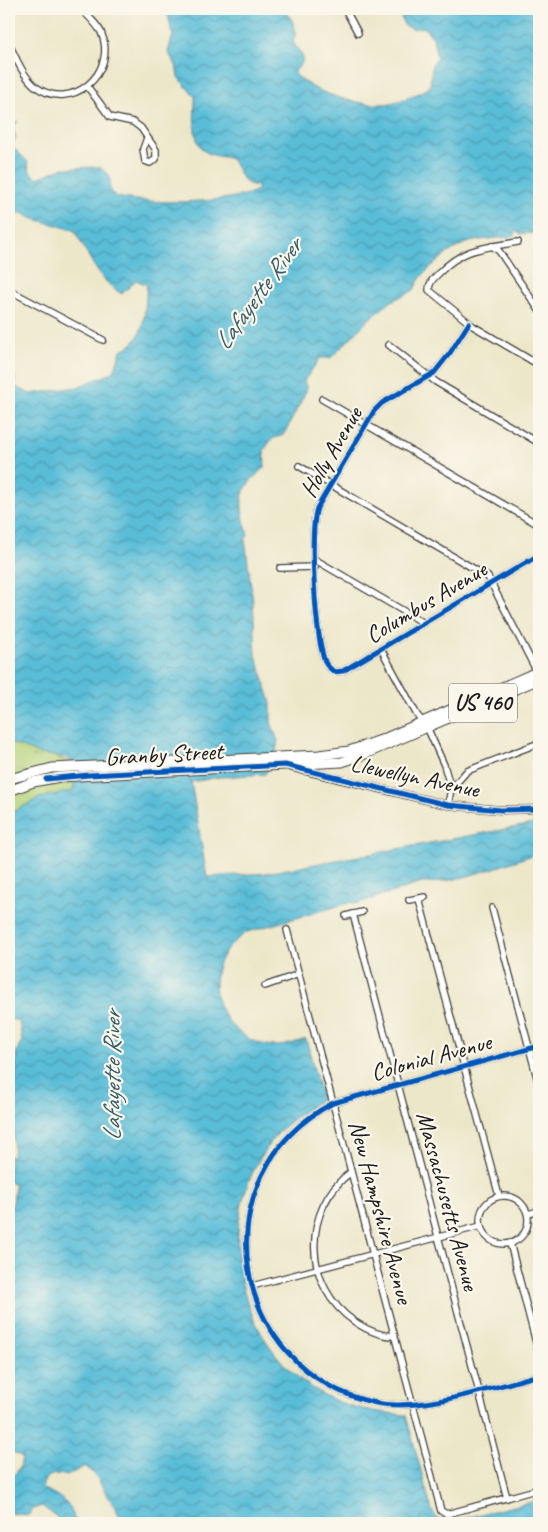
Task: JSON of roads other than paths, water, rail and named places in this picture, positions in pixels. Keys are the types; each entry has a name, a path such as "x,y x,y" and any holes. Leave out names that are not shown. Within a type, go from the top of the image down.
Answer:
{"main road":[{"name":"Granby Street","path":"9,779 44,769 285,761 332,763 351,759 539,674"},
{"name":"Granby Street","path":"9,791 46,779 285,761"}],"street":[{"path":"9,44 28,80 39,89 57,95 74,92 87,86 102,68 105,48 97,26 81,9"},
{"path":"345,9 358,33"},
{"path":"87,86 110,117 133,122 141,128 147,138"},
{"path":"518,242 472,249 455,258 434,278 430,284 430,291 469,323 539,365"},
{"path":"492,246 500,252 539,310"},
{"path":"9,290 102,340"},
{"name":"Holly Avenue","path":"330,669 326,663 320,640 314,559 314,516 329,486 366,424 382,402 434,373 450,353 469,323"},
{"path":"389,345 428,376 539,443"},
{"path":"322,399 539,525"},
{"path":"299,466 329,486 488,577 539,674"},
{"name":"Columbus Avenue","path":"330,669 343,671 539,555"},
{"path":"314,559 424,623"},
{"path":"280,568 315,567"},
{"path":"381,649 417,715 425,724 451,788 448,805"},
{"path":"451,788 467,771 539,743"},
{"name":"Llewellyn Avenue","path":"285,761 448,805 501,810 539,809"},
{"path":"409,900 422,898 499,1196"},
{"path":"492,908 539,1085"},
{"path":"346,916 362,912"},
{"name":"Massachusetts Avenue","path":"353,914 507,1498"},
{"name":"New Hampshire Avenue","path":"287,930 440,1508 444,1513 507,1498"},
{"path":"265,986 299,974"},
{"name":"Colonial Avenue","path":"539,1046 398,1083 333,1103 314,1114 290,1134 272,1157 257,1187 249,1213 246,1242 252,1286 270,1330 289,1354 308,1373 332,1387 384,1404 412,1405 479,1391 539,1375"},
{"path":"351,1172 331,1191 319,1214 314,1241 317,1269 328,1293 344,1313 370,1330 394,1336"},
{"path":"508,1195 517,1199 524,1205 528,1214 528,1225 524,1235 510,1243 494,1242 486,1235 481,1226 480,1216 483,1207 490,1200 499,1196 508,1195"},
{"path":"528,1214 539,1211"},
{"path":"252,1286 481,1226"},
{"path":"510,1243 539,1354"},
{"path":"507,1498 539,1489"}],"water":[{"name":"Lafayette River","path":"166,9 283,10 290,17 294,25 293,42 303,57 302,63 294,72 301,79 310,86 348,100 361,103 383,104 414,95 430,87 432,64 437,59 433,38 424,27 413,29 404,25 398,9 539,9 539,238 533,233 521,234 516,231 515,236 474,241 457,247 427,270 418,281 414,290 392,301 370,318 334,355 330,358 320,358 304,381 307,389 288,427 283,435 272,439 264,450 265,468 249,483 242,498 243,514 248,535 245,539 253,602 256,655 271,703 271,722 278,741 274,761 265,774 220,777 191,782 207,877 266,873 539,823 539,853 466,876 451,880 422,883 355,904 352,902 247,932 224,953 215,978 220,1006 226,1019 236,1030 261,1044 276,1046 287,1045 306,1039 322,1099 280,1131 256,1165 242,1202 238,1242 242,1282 254,1319 275,1353 303,1381 347,1405 372,1411 406,1415 432,1511 437,1519 452,1521 539,1500 539,1523 110,1523 121,1518 96,1476 85,1466 67,1476 51,1475 45,1480 42,1489 52,1493 67,1504 74,1519 82,1523 59,1523 58,1518 42,1506 32,1509 29,1515 9,1513 9,1482 20,1467 22,1457 9,1450 9,1211 13,1203 15,1186 9,1181 9,1156 13,1156 14,1126 10,1124 10,1107 16,1075 16,1053 22,1041 19,1021 9,1019 9,814 39,798 72,791 74,788 71,762 68,758 39,754 9,742 9,357 15,378 15,386 30,394 77,387 112,373 121,350 130,346 140,332 145,313 147,285 136,280 122,294 113,288 100,274 74,230 31,218 23,213 9,213 9,185 16,169 9,160 9,124 18,121 13,128 16,137 12,146 27,161 30,172 37,178 63,168 99,167 110,176 110,189 115,196 144,201 187,202 209,200 245,195 257,190 258,186 244,181 231,159 208,153 198,143 194,120 195,97 178,77 176,65 168,52 173,35"}]}
